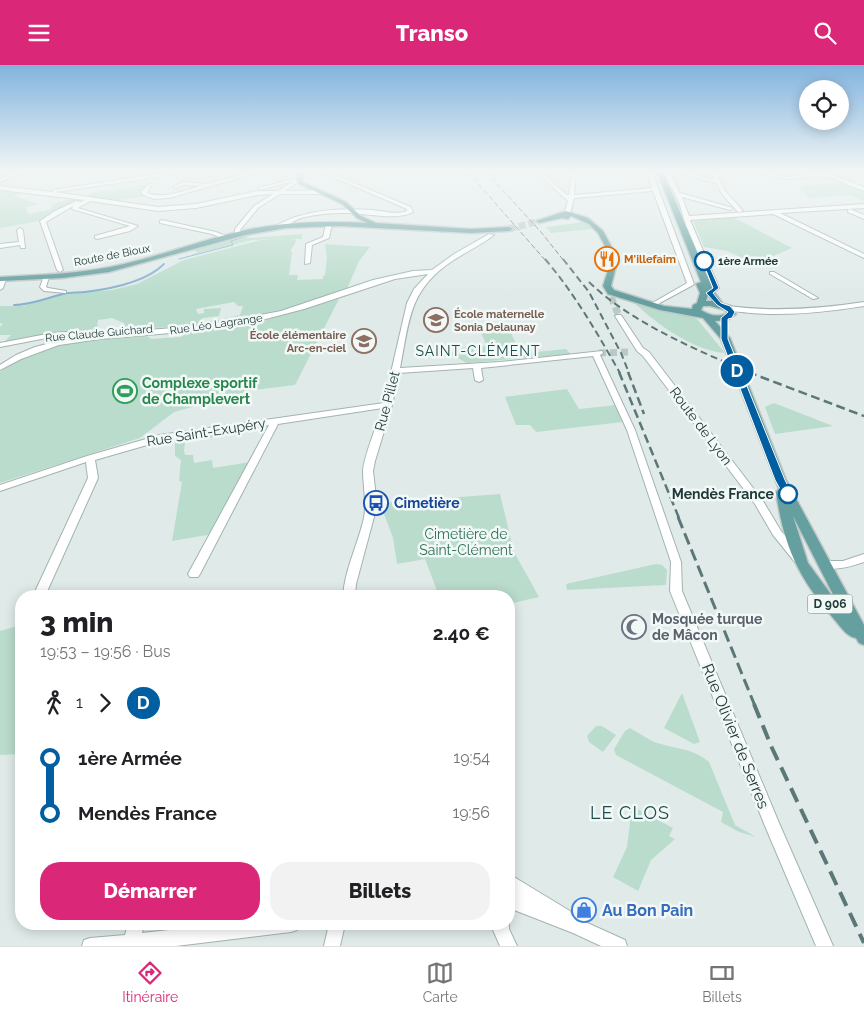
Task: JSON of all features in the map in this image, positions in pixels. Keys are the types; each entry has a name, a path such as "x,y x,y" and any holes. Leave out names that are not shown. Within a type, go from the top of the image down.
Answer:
{"main road":[{"path":"353,213 359,219"},
{"path":"672,213 704,293 701,310"},
{"path":"677,213 710,293 726,311"},
{"path":"539,221 570,215 593,222 599,229 613,257 614,264 610,291"},
{"name":"Route de Bioux","path":"1,279 90,273 124,267 238,235 278,227 344,224 359,219 380,225 487,234"},
{"path":"610,291 621,291 652,305 680,310 726,311"},
{"path":"610,291 635,297"},
{"path":"701,310 726,311"},
{"name":"D 906","path":"701,310 725,339 780,480 864,639"},
{"name":"D 906","path":"725,339 726,311"},
{"name":"D 906","path":"780,480 787,520 801,562 825,598 864,644"}],"street":[{"path":"55,213 43,221 60,270"},
{"path":"88,213 135,226 128,230 97,237"},
{"path":"238,235 237,230 251,213"},
{"path":"278,227 288,221 319,214 359,219 402,216 408,213"},
{"path":"652,305 691,284 665,213"},
{"path":"686,213 692,233 716,288 710,293"},
{"path":"688,218 773,213"},
{"path":"775,213 864,256"},
{"path":"162,222 214,233 227,238"},
{"path":"306,263 309,244 326,237 328,225"},
{"path":"0,246 22,245 20,230"},
{"name":"Rue Pillet","path":"350,590 369,517 371,497 368,471 370,461 388,405 410,303 417,290 432,272 487,234"},
{"name":"Rue Léo Lagrange","path":"0,369 32,352 64,342 96,337 198,328 282,313 396,277 432,272"},
{"path":"772,273 832,309"},
{"path":"46,277 43,287 46,290 64,292"},
{"path":"0,288 1,279"},
{"path":"726,311 803,312 864,303"},
{"name":"Route de Lyon","path":"618,316 642,351 759,503 777,533 801,562"},
{"name":"Rue Claude Guichard","path":"0,345 66,334 178,327 198,328"},
{"path":"630,352 642,351"},
{"name":"Rue Olivier de Serres","path":"476,366 598,354 631,430 676,562 676,591 773,826 825,946"},
{"path":"395,371 476,366 479,380"},
{"name":"Rue Saint-Exupéry","path":"0,488 90,458 160,438 388,405"},
{"path":"194,574 275,421"},
{"path":"41,590 93,478 90,458"},
{"name":"Route de Lyon","path":"759,503 770,514 787,520"},
{"path":"824,564 843,565 864,557"},
{"path":"515,893 577,927 619,946"},
{"path":"131,943 134,930"},
{"path":"90,946 240,930"},
{"path":"332,946 336,930"},
{"path":"501,930 509,946"}],"green space":[{"path":"0,213 55,213 39,221 0,228"},
{"path":"733,217 792,248 766,259 745,259 727,251 704,247 693,221"},
{"path":"578,218 586,220 594,227 593,229 551,233 546,227 583,222"},
{"path":"302,234 302,239 295,239 296,242 290,251 292,252 289,275 298,275 297,280 323,279 327,259 325,244 370,247 359,261 346,291 272,313 212,324 125,330 124,323 112,318 98,320 97,330 57,333 4,342 11,335 0,335 0,327 3,324 0,323 0,306 23,306 59,295 112,290 137,284 184,260 261,240 285,238 252,240 188,256 198,252 193,250 245,237","holes":["234,302 238,306 243,306 240,315 201,322 203,318 219,316 221,308 204,309 204,313 198,314 196,309"]},
{"path":"629,298 697,319 725,353 699,346 673,333 649,316"},
{"name":"Complexe sportif de Champlevert","path":"339,299 295,385 253,390 174,412 140,438 0,483 0,372 16,362 51,348 70,343 146,335 151,339 181,337 186,332 269,319"},
{"path":"508,328 516,343 509,344 508,352 515,354 566,349 571,354 467,363 450,354 463,348 487,346 480,331"},
{"path":"567,389 579,409 616,405 623,422 536,432 530,425 516,425 505,397"},
{"path":"774,403 833,426 775,434 765,407"},
{"path":"239,430 240,434 185,441 185,455 193,455 194,463 212,460 213,468 250,462 213,534 172,541 182,482 179,481 181,460 175,456 175,439"},
{"name":"Cimetière de Saint-Clément","path":"500,494 514,552 539,597 515,603 515,590 437,590 425,559 397,564 393,538 384,514 379,511 379,506 382,503"},
{"path":"656,564 662,565 667,570 666,585 567,590 566,584"},
{"path":"15,627 15,754 0,755 0,631"},
{"path":"682,693 700,742 694,744 664,728"},
{"path":"596,726 602,726 616,735 603,752 589,742 587,736"},
{"path":"630,728 652,741 689,751 709,762 735,825 756,837 739,832 721,822 723,812 616,755 614,749 625,731"},
{"path":"632,806 673,828 669,836 675,839 651,860 638,891 613,877 627,847"}],"waterway":[{"path":"334,226 384,229"},
{"path":"179,259 233,245 231,241 255,233 289,228"},
{"path":"14,305 32,303 66,293 95,291 127,284 148,276 164,264"}],"tunnel":[{"path":"509,229 539,221"},
{"path":"611,297 619,316"},
{"path":"599,353 630,352"}],"railway":[{"path":"504,213 546,261"},
{"path":"524,213 564,261"},
{"path":"545,259 576,300 620,373"},
{"path":"563,259 589,292 621,353 629,373"},
{"path":"589,282 624,310 644,323 687,345 751,373"},
{"path":"619,372 679,518"},
{"path":"628,372 644,414"},
{"path":"748,372 864,416"},
{"path":"678,517 755,706"},
{"path":"754,704 772,748 864,943"}],"bus line":[{"name":"D","path":"704,261 716,288 710,293 713,299 732,312 732,314 725,318 725,339 780,480 788,494"}],"place":[{"name":"M'illefaim","path":"607,259"},
{"name":"1ère Armée","path":"704,261"},
{"name":"École maternelle Sonia Delaunay","path":"436,320"},
{"name":"École élémentaire Arc-en-ciel","path":"364,341"},
{"name":"Complexe sportif de Champlevert","path":"125,391"},
{"name":"Mendès France","path":"788,494"},
{"name":"Cimetière","path":"376,503"},
{"name":"Mosquée turque de Mâcon","path":"634,627"},
{"name":"Au Bon Pain","path":"584,910"}],"district":[{"name":"SAINT-CLÉMENT","path":"478,351"},
{"name":"LE CLOS","path":"630,813"}]}
